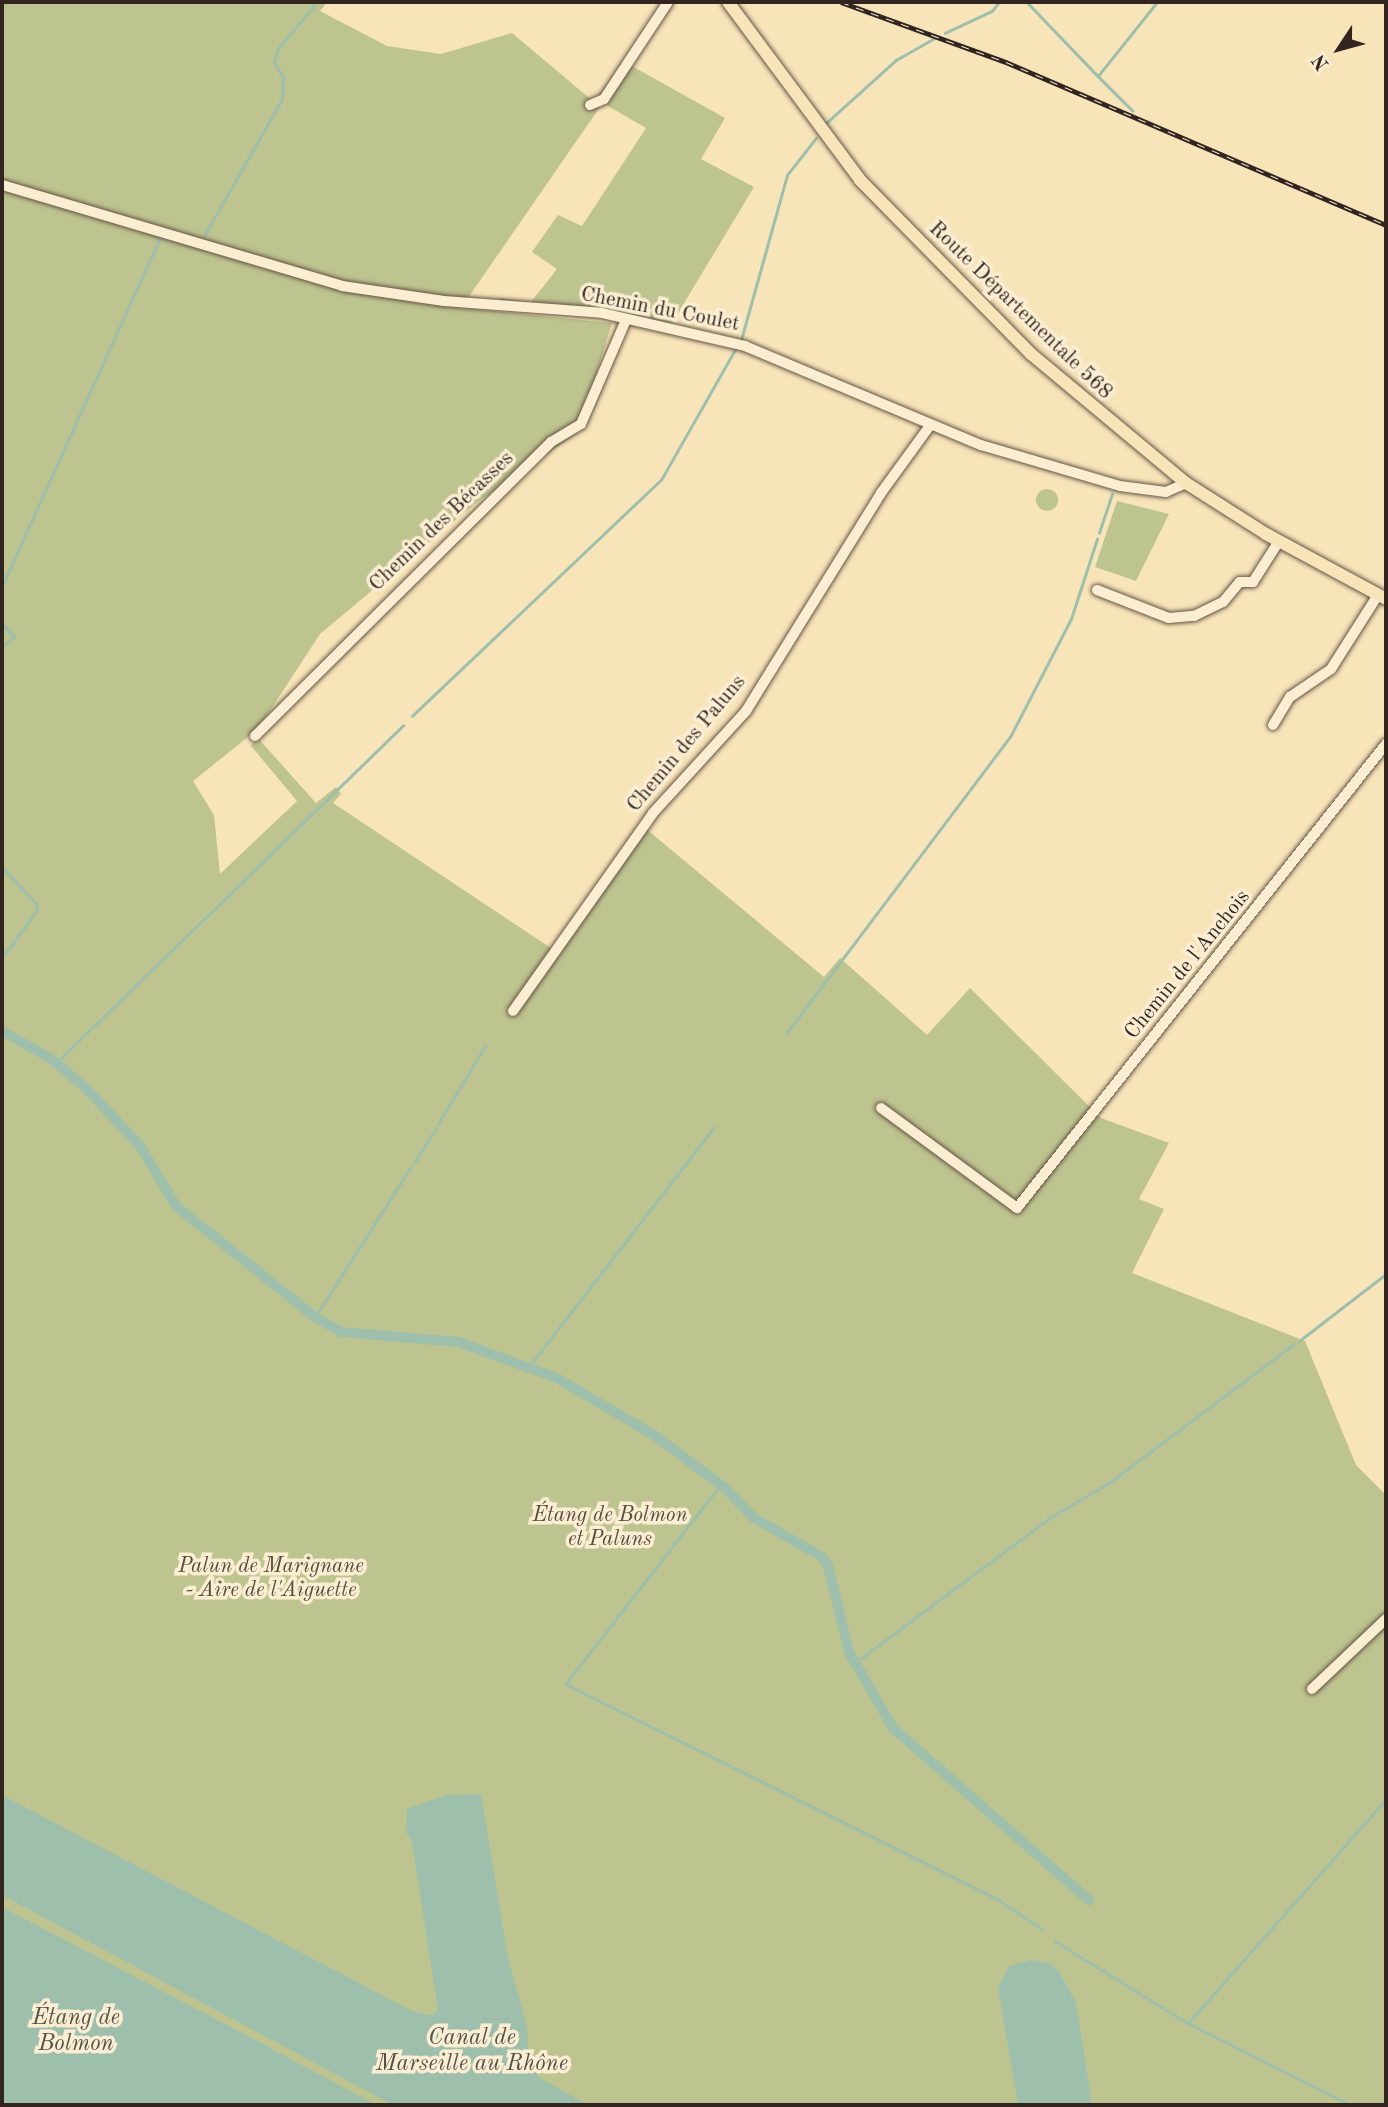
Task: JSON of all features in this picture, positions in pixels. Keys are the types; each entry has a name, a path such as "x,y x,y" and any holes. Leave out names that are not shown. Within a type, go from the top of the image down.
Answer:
{"main road":[{"name":"Route Départementale 568","path":"728,2 860,180 1031,354 1186,483 1279,541 1382,597"}],"street":[{"path":"590,105 604,99 668,2"},
{"name":"Chemin du Coulet","path":"2,185 342,286 444,300 602,313 745,346 929,427 1120,486 1166,492 1186,483"},
{"name":"Chemin des Bécasses","path":"255,736 551,442 581,424 626,320"},
{"name":"Chemin des Paluns","path":"513,1010 653,813 746,711 881,494 929,427"},
{"path":"1097,590 1162,616 1194,616 1223,602 1240,582 1253,582 1279,541"},
{"path":"1273,725 1290,697 1317,683 1331,669 1382,597"},
{"name":"Chemin de l'Anchois","path":"881,1108 1017,1208 1386,744"},
{"path":"1312,1689 1386,1619"}],"green space":[{"name":"Étang de Bolmon et Paluns","path":"2,2 327,2 320,11 387,46 441,54 512,33 600,107 461,308 612,323 578,433 476,503 320,634 258,729 193,781 214,815 220,874 297,801 251,746 257,737 316,803 336,787 341,794 333,803 557,952 645,828 824,977 840,958 927,1035 970,988 1101,1118 1169,1143 1139,1199 1164,1209 1132,1273 1305,1341 1356,1465 1386,1495 1386,2105 2,2105"},
{"path":"623,61 725,118 701,159 754,187 666,333 603,317 495,309 501,298 531,302 557,269 532,252 558,215 582,226 646,128 596,99"},
{"path":"1043,489 1051,489 1058,496 1058,504 1051,511 1043,511 1036,504 1036,496"},
{"path":"1117,501 1169,514 1136,581 1095,567"}],"water":[{"name":"Canal de Marseille au Rhône","path":"481,1794 507,1953 527,2028 530,2066 540,2078 588,2105 393,2105 2,1895 2,1795 414,2012 432,2015 438,2010 412,1843 406,1832 407,1809 446,1795"},
{"name":"Étang de Bolmon","path":"2,1907 248,2036 376,2105 2,2105"},
{"path":"1031,1960 1049,1963 1059,1972 1076,2002 1092,2105 1018,2105 998,1988 1009,1966"}],"waterway":[{"path":"204,236 282,99 283,78 274,62 278,49 317,2"},
{"path":"945,33 992,11 999,2"},
{"path":"1027,2 1098,76 1157,2"},
{"path":"824,125 896,60 933,39"},
{"path":"1098,76 1133,111"},
{"path":"741,340 787,175 816,138"},
{"path":"2,586 160,238"},
{"path":"412,716 661,480 736,348"},
{"path":"1099,533 1112,494"},
{"path":"786,1034 1010,737 1071,619 1097,539"},
{"path":"2,624 15,636 2,648"},
{"path":"56,1063 403,725"},
{"path":"2,867 37,904 37,911 2,959"},
{"path":"2,1031 50,1058 86,1088 140,1146 176,1206 315,1317 341,1332 458,1342 557,1378 657,1437 725,1488 754,1518 822,1557 828,1566 849,1652 893,1728 1089,1900"},
{"path":"438,1124 485,1046"},
{"path":"528,1368 714,1127"},
{"path":"414,1163 436,1128"},
{"path":"315,1317 411,1167"},
{"path":"1299,1341 1386,1274"},
{"path":"856,1662 1051,1517 1109,1483 1294,1344"},
{"path":"721,1485 566,1684 998,1899 1042,1929"},
{"path":"1189,2022 1386,1799"},
{"path":"1055,1941 1188,2023 1351,2105"}],"railway":[{"path":"841,2 1006,62 1386,225"}],"park label":[{"name":"Palun de Marignane - Aire de l'Aiguette","path":"271,1579"}]}
